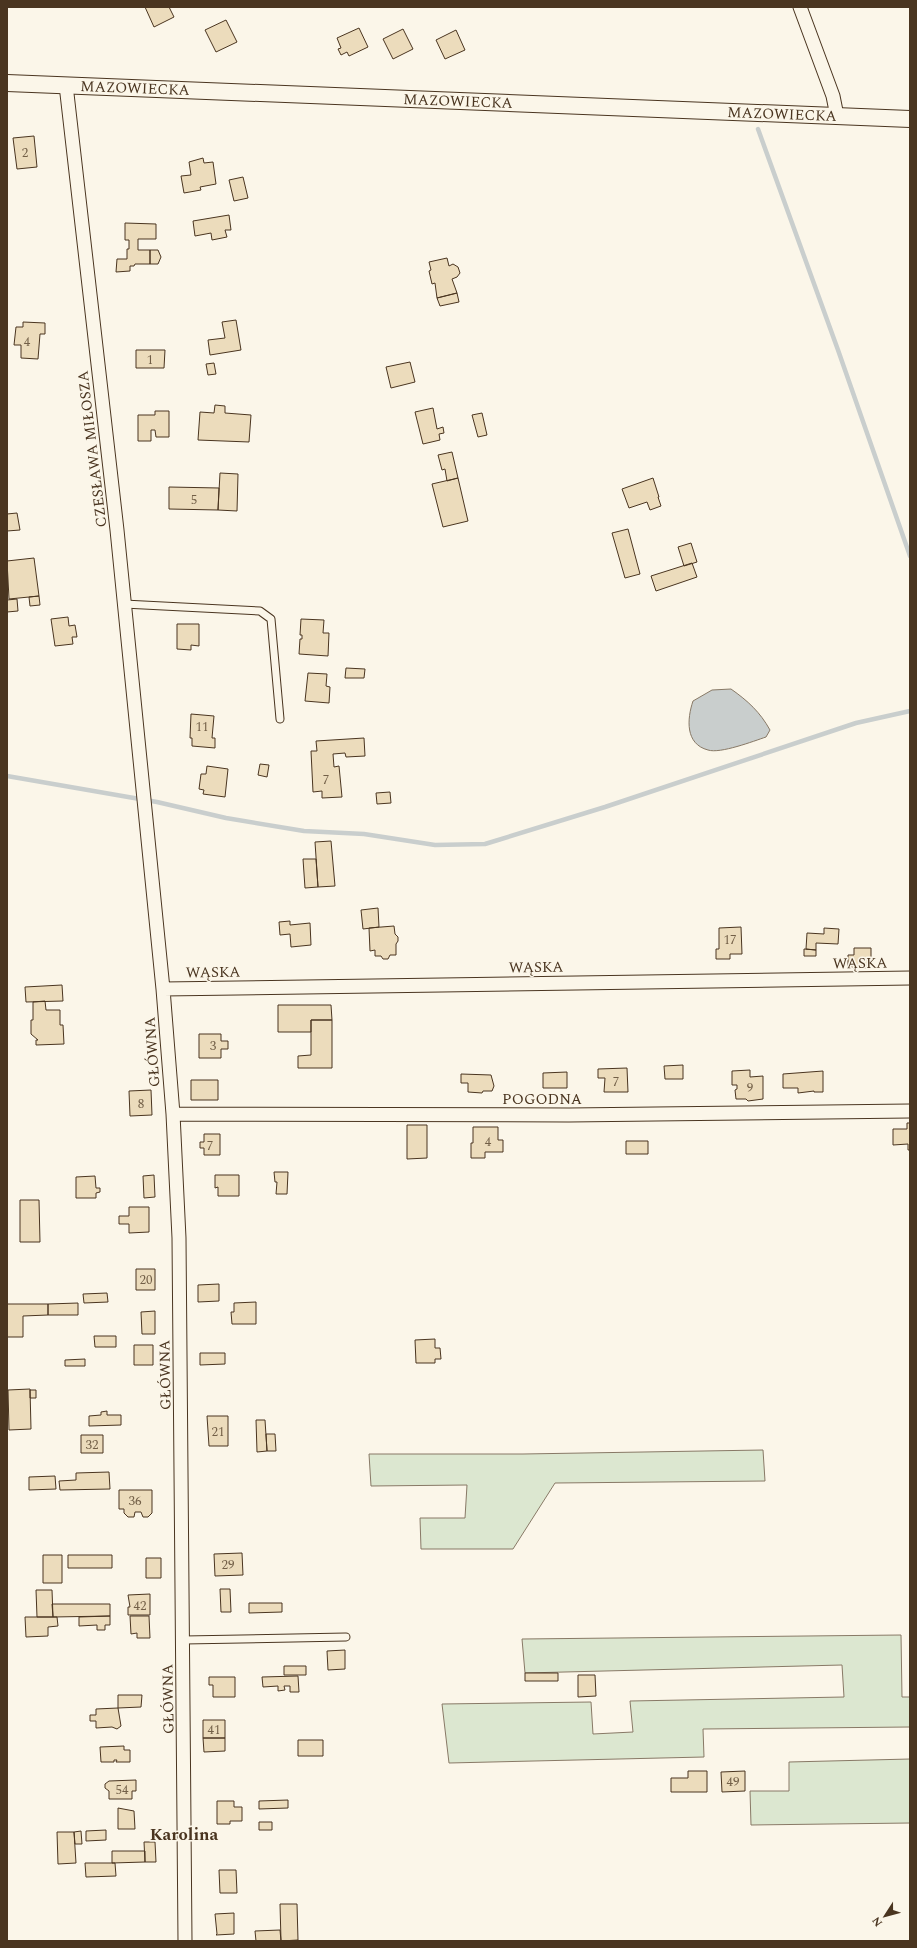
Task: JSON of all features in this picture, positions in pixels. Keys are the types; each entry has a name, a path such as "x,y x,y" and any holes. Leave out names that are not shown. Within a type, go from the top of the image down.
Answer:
{"street":[{"path":"800,7 833,96 837,116"},
{"name":"MAZOWIECKA","path":"7,83 910,119"},
{"name":"CZESŁAWA MIŁOSZA","path":"66,85 124,604 144,810"},
{"name":"GŁÓWNA","path":"144,810 163,989 173,1114 179,1238 186,1941"},
{"name":"WĄSKA","path":"163,989 910,978"},
{"name":"POGODNA","path":"173,1114 568,1115 910,1111"}],"lane":[{"path":"124,604 260,611 271,619 280,719"},
{"path":"184,1640 346,1637"}],"green space":[{"path":"763,1450 765,1481 555,1483 513,1549 421,1549 420,1518 465,1518 467,1485 371,1486 369,1454 523,1454"},
{"path":"901,1635 902,1697 910,1697 910,1727 703,1729 704,1757 449,1763 442,1704 591,1702 593,1734 633,1732 630,1701 844,1697 842,1665 525,1673 522,1639"},
{"path":"910,1759 910,1823 751,1825 750,1791 789,1791 789,1762"}],"shaded area":[{"path":"731,689 753,707 770,730 766,737 728,749 713,751 701,747 695,742 690,730 689,723 693,701 712,690"}],"building":[{"path":"145,7 169,7 174,17 154,27"},
{"path":"226,20 237,42 216,52 205,30"},
{"path":"359,28 368,47 349,56 347,52 341,55 338,49 341,48 337,38"},
{"path":"403,29 413,49 393,59 383,39"},
{"path":"456,30 465,50 445,59 436,40"},
{"path":"34,136 37,167 17,169 13,138"},
{"path":"203,158 204,163 213,162 216,184 200,187 201,190 184,193 181,176 191,175 189,162"},
{"path":"243,177 248,198 234,201 229,180"},
{"path":"229,215 231,230 225,230 227,237 212,240 211,233 195,236 193,221"},
{"path":"125,223 156,224 156,239 138,239 138,250 150,250 150,264 135,264 134,266 130,266 130,271 116,272 117,259 127,259 127,249 129,249 129,240 125,240"},
{"path":"150,250 158,250 161,257 158,264 150,264"},
{"path":"447,258 449,266 453,264 458,267 460,273 457,277 452,279 457,293 437,298 435,283 432,284 429,271 431,270 429,262"},
{"path":"457,293 459,302 440,306 437,298"},
{"path":"236,320 241,350 210,355 208,340 225,338 222,322"},
{"path":"23,322 45,323 45,334 40,334 38,359 21,358 21,345 14,345 16,327 23,327"},
{"path":"136,350 165,350 164,368 136,368"},
{"path":"410,362 415,382 391,388 386,367"},
{"path":"214,363 216,374 208,375 206,364"},
{"path":"215,405 225,406 225,413 251,415 249,442 198,440 200,412 214,413"},
{"path":"433,408 437,429 443,427 444,433 439,434 440,440 423,444 415,412"},
{"path":"155,411 169,411 169,437 156,437 155,430 151,430 151,441 138,441 138,415 155,415"},
{"path":"482,413 487,435 478,437 472,415"},
{"path":"452,452 458,478 447,481 445,469 442,470 438,455"},
{"path":"220,473 238,474 237,511 218,510"},
{"path":"458,478 468,521 443,527 432,484"},
{"path":"653,478 661,506 650,510 647,502 629,508 622,489"},
{"path":"169,487 219,488 218,510 169,509"},
{"path":"17,513 20,530 7,531 7,514"},
{"path":"628,529 640,574 625,578 612,533"},
{"path":"691,543 697,562 684,566 678,547"},
{"path":"34,558 39,596 9,599 7,561"},
{"path":"692,563 697,577 656,591 651,576"},
{"path":"39,596 40,605 30,606 29,597"},
{"path":"17,599 18,611 7,612 7,600"},
{"path":"68,617 69,626 75,625 77,637 72,637 73,644 55,646 51,619"},
{"path":"301,619 324,620 323,633 329,633 328,656 299,654 300,639 302,639 302,635 300,635"},
{"path":"177,624 199,624 199,646 191,645 191,650 177,649"},
{"path":"346,668 365,669 364,678 345,678"},
{"path":"308,673 327,674 326,686 330,687 329,703 305,701"},
{"path":"191,714 214,716 212,738 215,738 215,748 192,746 192,738 190,738"},
{"path":"364,738 365,756 346,757 345,753 333,754 334,767 339,766 342,797 322,798 322,791 313,792 311,751 317,751 316,741"},
{"path":"260,764 269,765 267,777 258,775"},
{"path":"207,766 228,769 225,797 203,794 204,790 199,789 201,774 206,774"},
{"path":"390,792 391,803 377,804 376,793"},
{"path":"331,841 335,886 318,887 315,842"},
{"path":"303,859 316,859 318,887 305,888"},
{"path":"378,908 379,927 363,929 361,910"},
{"path":"290,921 290,925 310,923 311,945 291,947 290,934 280,935 279,922"},
{"path":"394,926 395,934 398,937 396,944 396,955 390,955 388,959 383,959 381,956 375,956 375,950 370,951 369,928"},
{"path":"741,927 742,954 730,954 730,959 716,959 716,949 719,949 719,928"},
{"path":"824,928 839,929 838,944 816,943 816,950 806,949 807,933 824,934"},
{"path":"854,948 871,948 871,968 848,967 848,955 854,955"},
{"path":"804,949 816,950 816,956 804,956"},
{"path":"62,985 63,1001 26,1002 25,987"},
{"path":"45,1001 46,1010 60,1010 60,1025 63,1025 64,1044 36,1045 36,1040 38,1040 31,1034 33,1002"},
{"path":"278,1005 331,1005 332,1020 311,1020 311,1032 278,1032"},
{"path":"311,1020 332,1020 332,1068 298,1068 298,1056 311,1055"},
{"path":"199,1034 221,1034 221,1041 228,1041 228,1049 221,1049 221,1058 199,1058"},
{"path":"683,1065 683,1079 665,1079 664,1066"},
{"path":"627,1068 628,1092 604,1092 605,1078 598,1078 598,1069"},
{"path":"750,1070 750,1077 763,1076 763,1099 748,1101 746,1099 736,1099 735,1090 737,1089 737,1085 732,1085 732,1071"},
{"path":"823,1071 823,1092 814,1091 798,1093 798,1088 783,1088 783,1074"},
{"path":"567,1072 567,1088 543,1088 543,1073"},
{"path":"461,1074 491,1075 494,1086 492,1091 483,1091 482,1093 468,1092 468,1083 461,1083"},
{"path":"191,1080 218,1080 218,1100 191,1100"},
{"path":"151,1090 152,1115 130,1116 129,1091"},
{"path":"907,1123 910,1123 910,1150 908,1150 908,1144 893,1145 893,1129 907,1129"},
{"path":"407,1125 427,1125 427,1158 407,1159"},
{"path":"473,1127 498,1127 498,1140 503,1140 503,1152 485,1152 485,1158 471,1158"},
{"path":"204,1134 220,1134 220,1155 204,1155 204,1148 200,1148 200,1142 204,1142"},
{"path":"626,1141 648,1141 648,1154 626,1154"},
{"path":"274,1172 288,1172 287,1194 276,1194 277,1182 275,1182"},
{"path":"154,1175 155,1197 144,1198 143,1176"},
{"path":"215,1175 239,1175 239,1196 218,1196 218,1187 215,1188"},
{"path":"95,1176 96,1188 100,1188 100,1192 96,1193 96,1198 76,1198 76,1177"},
{"path":"20,1200 39,1200 40,1242 20,1242"},
{"path":"129,1207 149,1207 149,1232 129,1233 129,1224 119,1224 119,1216 129,1216"},
{"path":"136,1269 155,1269 155,1290 136,1290"},
{"path":"219,1284 219,1301 198,1302 198,1285"},
{"path":"107,1293 108,1302 84,1303 83,1294"},
{"path":"256,1302 256,1324 232,1324 231,1312 234,1312 234,1303"},
{"path":"78,1303 78,1315 48,1315 48,1304"},
{"path":"7,1304 48,1304 48,1315 23,1316 23,1337 7,1337"},
{"path":"155,1311 155,1334 142,1334 141,1312"},
{"path":"94,1336 116,1336 116,1347 95,1347"},
{"path":"435,1339 435,1348 440,1348 441,1359 435,1359 435,1363 416,1363 415,1340"},
{"path":"134,1345 153,1345 153,1365 134,1365"},
{"path":"200,1353 225,1353 225,1364 200,1365"},
{"path":"85,1359 85,1366 65,1366 65,1360"},
{"path":"30,1389 31,1429 9,1430 8,1390"},
{"path":"30,1390 36,1390 36,1398 30,1398"},
{"path":"107,1411 107,1415 121,1415 121,1425 89,1426 89,1416 101,1415 101,1412"},
{"path":"207,1416 228,1416 228,1446 209,1446"},
{"path":"256,1420 265,1420 267,1451 257,1452"},
{"path":"266,1434 275,1434 276,1451 267,1451"},
{"path":"81,1435 103,1435 103,1453 81,1453"},
{"path":"109,1472 110,1489 60,1490 59,1481 76,1480 76,1473"},
{"path":"55,1476 56,1489 29,1490 29,1477"},
{"path":"119,1490 152,1490 152,1513 148,1517 143,1517 141,1512 135,1512 134,1517 128,1517 124,1513 124,1509 119,1509"},
{"path":"242,1553 243,1575 215,1576 214,1554"},
{"path":"43,1555 62,1555 62,1583 43,1583"},
{"path":"68,1555 112,1555 112,1568 68,1568"},
{"path":"146,1558 161,1558 161,1578 146,1578"},
{"path":"220,1589 230,1589 231,1612 221,1612"},
{"path":"36,1590 52,1590 53,1617 37,1617"},
{"path":"150,1594 150,1615 128,1615 128,1607 130,1607 128,1595"},
{"path":"249,1603 282,1603 282,1612 249,1613"},
{"path":"52,1604 110,1604 110,1616 53,1617"},
{"path":"110,1616 110,1625 105,1625 105,1630 97,1630 97,1625 79,1626 79,1617"},
{"path":"130,1616 149,1616 150,1638 137,1638 137,1633 131,1634"},
{"path":"25,1617 57,1617 58,1626 48,1627 48,1636 26,1637"},
{"path":"345,1650 345,1669 328,1670 327,1651"},
{"path":"284,1666 306,1666 306,1675 284,1675"},
{"path":"525,1673 558,1673 558,1681 525,1681"},
{"path":"578,1675 595,1675 596,1696 578,1697"},
{"path":"298,1676 299,1692 290,1692 290,1686 284,1686 285,1690 278,1691 278,1686 263,1687 262,1677"},
{"path":"209,1677 235,1677 235,1697 213,1697 213,1685 209,1685"},
{"path":"118,1695 142,1695 141,1707 118,1708"},
{"path":"118,1708 121,1726 117,1729 112,1727 96,1728 96,1721 90,1721 90,1715 96,1715 96,1709"},
{"path":"203,1720 225,1720 225,1738 203,1738"},
{"path":"203,1738 225,1738 225,1751 204,1752"},
{"path":"298,1740 323,1740 323,1756 298,1756"},
{"path":"124,1746 124,1750 130,1750 130,1762 116,1762 117,1760 114,1760 114,1762 101,1762 100,1747"},
{"path":"688,1771 707,1771 707,1792 671,1792 671,1778 688,1778"},
{"path":"745,1771 745,1791 722,1792 721,1772"},
{"path":"136,1780 136,1791 132,1791 132,1799 109,1799 109,1791 105,1788 105,1784 109,1781"},
{"path":"288,1800 288,1808 259,1809 259,1801"},
{"path":"217,1801 234,1801 234,1807 242,1807 242,1821 230,1821 230,1824 217,1824"},
{"path":"118,1808 134,1811 135,1829 118,1829"},
{"path":"259,1822 272,1822 272,1830 259,1830"},
{"path":"106,1830 106,1840 86,1841 86,1831"},
{"path":"81,1831 82,1844 75,1844 74,1832"},
{"path":"57,1832 74,1832 76,1863 58,1864"},
{"path":"144,1842 155,1842 156,1862 145,1862"},
{"path":"112,1851 145,1851 145,1862 112,1863"},
{"path":"85,1863 115,1863 116,1876 86,1877"},
{"path":"219,1870 236,1870 237,1893 220,1893"},
{"path":"280,1904 297,1904 298,1940 281,1941"},
{"path":"234,1913 234,1934 216,1935 215,1914"},
{"path":"280,1930 281,1941 256,1941 255,1931"}],"waterway":[{"path":"758,129 838,350 910,556"},
{"path":"7,776 157,802 226,818 304,831 364,834 435,845 485,844 605,807 856,723 910,711"}],"district":[{"name":"Karolina","path":"184,1834"}]}
